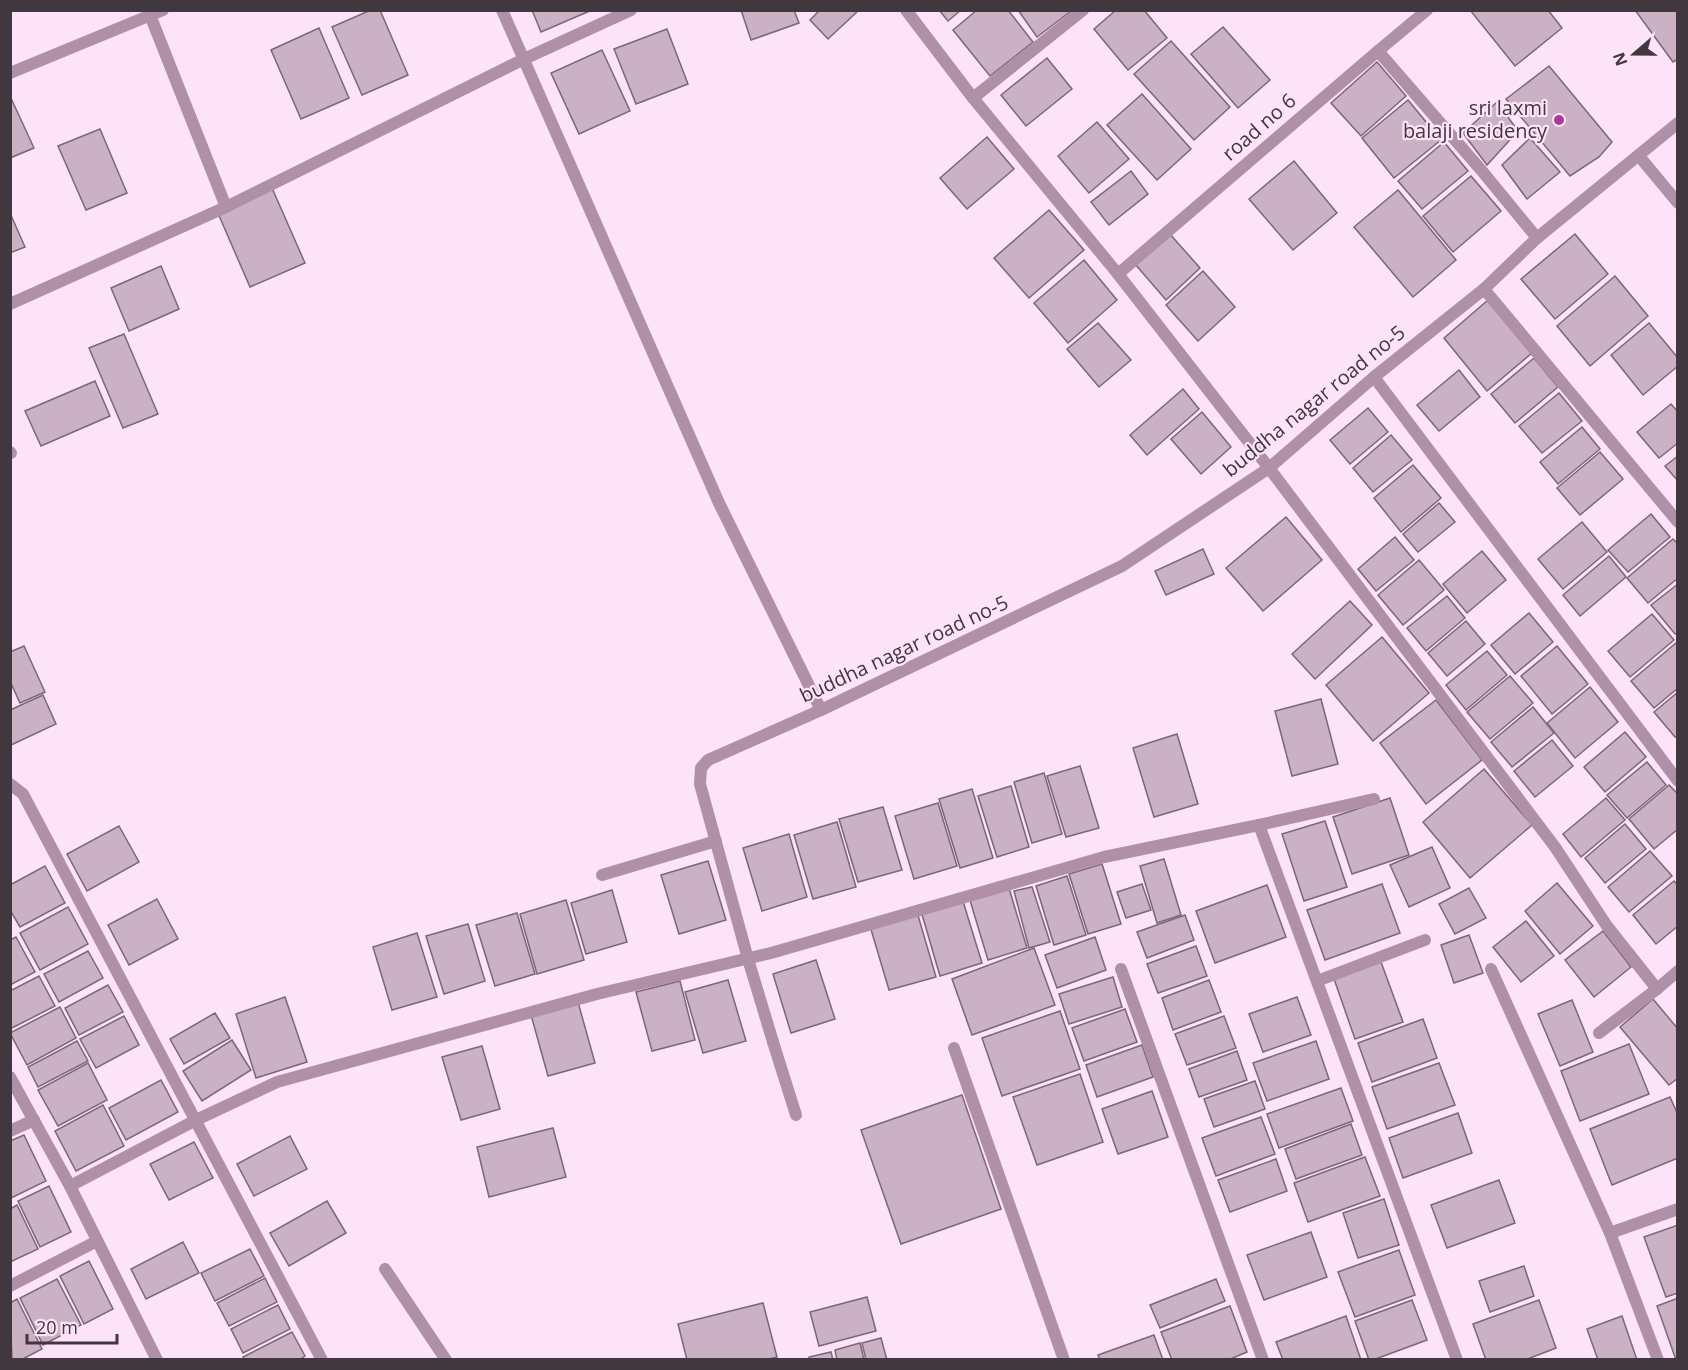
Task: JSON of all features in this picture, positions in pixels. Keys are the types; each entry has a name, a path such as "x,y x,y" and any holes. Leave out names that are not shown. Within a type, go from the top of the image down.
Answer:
{"street":[{"path":"10,73 149,13 162,10"},
{"path":"502,10 719,503 821,710"},
{"path":"10,304 226,207 524,59 630,10"},
{"path":"906,10 974,98 1118,274 1269,468 1555,847 1608,926 1657,989"},
{"path":"974,98 1083,10"},
{"name":"road no 6","path":"1118,274 1427,10"},
{"path":"149,13 226,207"},
{"path":"1378,51 1537,238"},
{"name":"buddha nagar road no-5","path":"716,841 700,784 701,768 708,760 821,710 1122,566 1269,468 1374,377 1484,289 1537,238 1677,123"},
{"path":"1639,156 1677,204"},
{"path":"1484,289 1677,522"},
{"path":"1374,377 1677,781"},
{"path":"10,784 23,794 322,1359"},
{"path":"70,1186 196,1120 276,1082 597,994 771,953 1104,857 1374,799"},
{"path":"1259,825 1457,1359"},
{"path":"602,875 716,841 748,959 796,1115"},
{"path":"1317,981 1425,940"},
{"path":"1121,969 1263,1359"},
{"path":"1491,969 1610,1233 1658,1359"},
{"path":"1599,1033 1677,971"},
{"path":"954,1048 1064,1359"},
{"path":"10,1077 70,1186 157,1359"},
{"path":"10,1131 34,1120"},
{"path":"1610,1233 1677,1209"},
{"path":"10,1286 97,1241"},
{"path":"386,1269 446,1359"}],"building":[{"path":"371,10 380,10 408,75 362,95 332,27"},
{"path":"532,10 592,10 541,32"},
{"path":"741,10 794,10 799,23 751,40"},
{"path":"820,10 859,10 828,39 810,20"},
{"path":"939,10 961,10 948,21"},
{"path":"977,10 1008,10 1033,42 990,76 953,30"},
{"path":"1018,10 1070,10 1071,11 1037,37"},
{"path":"1116,10 1144,10 1167,38 1128,70 1094,29"},
{"path":"1470,10 1548,10 1562,28 1515,66"},
{"path":"1635,10 1678,10 1678,59 1673,62"},
{"path":"1223,27 1270,80 1238,108 1191,54"},
{"path":"319,28 349,98 301,119 271,50"},
{"path":"667,29 688,84 636,104 614,49"},
{"path":"1171,41 1230,107 1194,140 1134,74"},
{"path":"602,50 630,111 579,134 551,73"},
{"path":"1047,58 1072,89 1026,126 1001,95"},
{"path":"1377,62 1406,96 1361,136 1331,103"},
{"name":"sri laxmi balaji residency","path":"1549,66 1612,142 1599,157 1570,176 1506,99"},
{"path":"1142,94 1191,149 1157,180 1107,125"},
{"path":"10,96 34,148 10,158"},
{"path":"1408,100 1441,140 1394,178 1362,138"},
{"path":"1497,102 1518,131 1487,165 1463,133"},
{"path":"1097,122 1129,159 1089,193 1058,156"},
{"path":"100,129 127,193 86,210 58,146"},
{"path":"987,137 1014,169 967,209 940,178"},
{"path":"1530,138 1560,172 1527,199 1502,165"},
{"path":"1444,142 1468,171 1422,209 1398,181"},
{"path":"1294,161 1337,213 1293,250 1249,199"},
{"path":"1131,171 1148,194 1109,225 1091,202"},
{"path":"1471,176 1501,211 1453,252 1423,216"},
{"path":"272,188 305,263 250,287 217,211"},
{"path":"1398,190 1456,260 1413,297 1354,227"},
{"path":"1049,210 1084,250 1029,298 994,258"},
{"path":"10,213 25,247 10,253"},
{"path":"1169,233 1200,268 1166,300 1135,264"},
{"path":"1575,234 1608,274 1555,319 1521,279"},
{"path":"1084,260 1117,300 1068,343 1034,303"},
{"path":"161,266 179,309 129,331 111,288"},
{"path":"1203,271 1235,307 1198,341 1166,305"},
{"path":"1615,276 1648,316 1590,366 1557,326"},
{"path":"1488,300 1532,353 1487,391 1444,338"},
{"path":"1098,323 1131,360 1099,387 1067,349"},
{"path":"1649,323 1678,358 1678,366 1643,395 1611,355"},
{"path":"124,334 158,414 123,428 89,348"},
{"path":"1534,358 1558,387 1515,423 1491,394"},
{"path":"1459,370 1480,397 1439,431 1417,405"},
{"path":"95,381 110,416 41,446 25,411"},
{"path":"1183,389 1199,409 1147,455 1130,435"},
{"path":"1559,393 1582,421 1542,453 1519,426"},
{"path":"1671,404 1678,412 1678,443 1659,458 1637,432"},
{"path":"1368,408 1388,432 1350,464 1330,440"},
{"path":"1202,412 1231,447 1201,474 1171,439"},
{"path":"1582,427 1600,449 1558,484 1540,462"},
{"path":"1391,435 1412,460 1373,492 1353,468"},
{"path":"1600,452 1623,479 1580,515 1557,488"},
{"path":"1678,456 1678,481 1665,466"},
{"path":"1413,465 1441,498 1401,532 1374,498"},
{"path":"1439,503 1455,522 1418,552 1403,534"},
{"path":"1651,514 1670,537 1628,572 1608,550"},
{"path":"1286,517 1322,560 1263,611 1226,568"},
{"path":"1582,522 1607,552 1563,589 1538,559"},
{"path":"1395,537 1414,560 1376,591 1358,569"},
{"path":"1673,539 1678,544 1678,578 1648,603 1627,578"},
{"path":"1203,549 1214,574 1166,595 1155,571"},
{"path":"1482,551 1506,580 1467,613 1443,584"},
{"path":"1609,556 1626,577 1580,616 1563,595"},
{"path":"1419,560 1444,590 1403,625 1378,595"},
{"path":"1678,584 1678,633 1675,634 1651,605"},
{"path":"1447,596 1465,618 1426,651 1407,628"},
{"path":"1350,601 1372,625 1315,679 1292,654"},
{"path":"1529,613 1553,642 1515,674 1491,645"},
{"path":"1652,614 1674,640 1630,677 1608,651"},
{"path":"1466,621 1485,644 1447,676 1428,653"},
{"path":"1382,637 1429,693 1373,741 1326,685"},
{"path":"1676,643 1678,645 1678,688 1654,708 1631,681"},
{"path":"24,646 45,692 20,703 10,681 10,652"},
{"path":"1557,646 1588,684 1552,714 1521,676"},
{"path":"1487,651 1507,675 1466,710 1446,685"},
{"path":"1510,676 1533,703 1490,739 1467,712"},
{"path":"1590,687 1618,722 1575,758 1547,723"},
{"path":"1678,692 1678,735 1675,737 1654,712"},
{"path":"43,695 56,724 11,745 10,710"},
{"path":"1321,699 1338,764 1292,776 1275,711"},
{"path":"1436,700 1482,760 1426,804 1380,743"},
{"path":"1533,707 1554,733 1512,767 1491,742"},
{"path":"1625,732 1646,757 1605,792 1584,767"},
{"path":"1177,734 1198,804 1154,817 1133,748"},
{"path":"1552,740 1573,766 1535,797 1514,771"},
{"path":"1647,762 1666,785 1627,818 1607,795"},
{"path":"1080,766 1099,828 1066,837 1047,776"},
{"path":"1484,769 1532,825 1470,878 1423,822"},
{"path":"1044,773 1062,834 1032,843 1014,782"},
{"path":"1669,785 1678,794 1678,829 1654,849 1629,819"},
{"path":"1011,786 1029,847 997,857 978,796"},
{"path":"972,789 993,858 960,868 939,799"},
{"path":"1390,798 1409,855 1352,874 1333,817"},
{"path":"1606,798 1625,820 1581,857 1563,834"},
{"path":"938,803 957,866 914,879 895,816"},
{"path":"883,807 902,870 858,882 839,819"},
{"path":"1325,821 1347,887 1304,901 1282,834"},
{"path":"837,822 856,887 813,899 794,835"},
{"path":"1625,824 1646,849 1605,883 1585,858"},
{"path":"119,826 139,862 87,891 67,854"},
{"path":"789,834 807,897 762,911 743,848"},
{"path":"1432,847 1450,888 1409,907 1390,865"},
{"path":"1650,851 1672,876 1629,912 1608,887"},
{"path":"1164,859 1181,915 1157,923 1140,866"},
{"path":"708,861 726,920 679,934 661,875"},
{"path":"1102,864 1121,924 1088,934 1069,874"},
{"path":"45,866 65,903 20,927 10,910 10,885"},
{"path":"1067,876 1086,935 1054,945 1036,886"},
{"path":"1674,881 1678,886 1678,926 1656,944 1633,915"},
{"path":"1557,883 1593,926 1560,954 1525,911"},
{"path":"1142,884 1151,910 1126,918 1117,892"},
{"path":"1382,884 1400,933 1325,960 1307,910"},
{"path":"1008,885 1027,948 988,960 969,897"},
{"path":"1267,885 1286,937 1215,963 1196,911"},
{"path":"1032,887 1050,942 1029,948 1014,891"},
{"path":"1469,888 1486,918 1455,934 1439,904"},
{"path":"612,890 627,942 586,954 571,903"},
{"path":"962,898 982,963 940,976 921,911"},
{"path":"157,899 178,939 129,965 108,925"},
{"path":"566,900 584,960 537,974 520,914"},
{"path":"68,907 88,944 40,970 20,933"},
{"path":"917,912 936,977 889,990 870,926"},
{"path":"517,913 535,974 495,986 476,925"},
{"path":"1185,915 1194,940 1147,958 1137,932"},
{"path":"1526,921 1554,956 1521,982 1493,947"},
{"path":"468,924 485,981 444,994 426,936"},
{"path":"1603,931 1631,967 1594,997 1565,960"},
{"path":"417,933 437,997 392,1010 373,947"},
{"path":"1469,935 1483,973 1454,983 1441,945"},
{"path":"16,937 35,972 10,985 10,940"},
{"path":"1095,937 1106,970 1057,988 1045,955"},
{"path":"1196,946 1207,976 1158,993 1147,964"},
{"path":"1034,948 1055,1005 972,1035 952,979"},
{"path":"88,951 103,978 59,1002 44,974"},
{"path":"816,960 835,1019 791,1033 773,974"},
{"path":"1381,962 1403,1022 1355,1039 1334,979"},
{"path":"39,976 55,1006 10,1029 10,991"},
{"path":"1113,977 1122,1007 1069,1024 1059,994"},
{"path":"728,980 746,1041 703,1053 685,992"},
{"path":"1209,980 1221,1012 1173,1030 1162,998"},
{"path":"680,981 695,1040 652,1051 636,992"},
{"path":"108,985 123,1012 79,1035 65,1008"},
{"path":"285,997 307,1062 256,1078 236,1014"},
{"path":"1297,997 1311,1035 1263,1052 1249,1014"},
{"path":"1653,999 1678,1029 1678,1078 1669,1085 1620,1027"},
{"path":"1572,1000 1593,1052 1560,1066 1538,1014"},
{"path":"578,1002 595,1063 548,1076 531,1015"},
{"path":"60,1007 76,1038 27,1065 10,1033"},
{"path":"1125,1009 1137,1042 1084,1061 1072,1028"},
{"path":"1060,1011 1080,1069 1002,1096 982,1038"},
{"path":"215,1013 230,1038 184,1064 170,1039"},
{"path":"124,1016 139,1045 96,1068 80,1039"},
{"path":"1224,1016 1236,1048 1187,1065 1175,1034"},
{"path":"1423,1019 1437,1058 1372,1082 1358,1043"},
{"path":"232,1040 251,1070 202,1101 183,1071"},
{"path":"77,1041 88,1061 38,1087 28,1067"},
{"path":"1316,1041 1329,1079 1267,1101 1253,1063"},
{"path":"1629,1044 1649,1094 1580,1121 1561,1071"},
{"path":"1142,1045 1153,1077 1097,1097 1086,1065"},
{"path":"482,1046 500,1109 461,1120 442,1057"},
{"path":"1237,1051 1247,1080 1199,1097 1189,1069"},
{"path":"88,1063 107,1100 58,1126 38,1090"},
{"path":"1439,1063 1455,1105 1387,1129 1372,1087"},
{"path":"1080,1074 1103,1142 1037,1165 1013,1097"},
{"path":"161,1080 178,1112 126,1140 109,1108"},
{"path":"1255,1081 1265,1109 1214,1127 1204,1099"},
{"path":"1341,1088 1353,1121 1279,1148 1267,1114"},
{"path":"1152,1091 1168,1137 1118,1154 1102,1109"},
{"path":"962,1095 1001,1209 901,1244 861,1130"},
{"path":"1670,1097 1678,1115 1678,1158 1612,1185 1590,1129"},
{"path":"103,1105 124,1146 76,1171 55,1131"},
{"path":"1458,1113 1472,1153 1403,1178 1389,1138"},
{"path":"1261,1117 1275,1154 1216,1176 1202,1138"},
{"path":"1351,1124 1362,1155 1296,1179 1285,1149"},
{"path":"553,1128 566,1177 489,1197 477,1147"},
{"path":"24,1135 46,1181 11,1198 10,1141"},
{"path":"290,1136 307,1169 254,1196 237,1164"},
{"path":"194,1142 213,1178 169,1200 150,1164"},
{"path":"1365,1157 1380,1196 1308,1222 1294,1183"},
{"path":"1276,1159 1287,1191 1230,1212 1218,1180"},
{"path":"1499,1180 1515,1223 1447,1248 1431,1205"},
{"path":"49,1186 71,1232 40,1247 18,1201"},
{"path":"1384,1199 1399,1245 1358,1258 1343,1213"},
{"path":"327,1201 346,1233 289,1266 270,1233"},
{"path":"17,1205 38,1249 10,1262 10,1209"},
{"path":"1678,1225 1678,1293 1666,1297 1644,1237"},
{"path":"1311,1232 1327,1277 1264,1300 1247,1255"},
{"path":"183,1242 199,1273 146,1299 131,1269"},
{"path":"250,1249 264,1276 215,1301 201,1273"},
{"path":"1399,1250 1415,1295 1355,1317 1338,1272"},
{"path":"89,1261 113,1309 84,1324 60,1276"},
{"path":"1524,1266 1534,1296 1490,1312 1479,1281"},
{"path":"265,1278 277,1302 229,1326 217,1303"},
{"path":"57,1279 81,1325 43,1345 20,1298"},
{"path":"1216,1279 1225,1301 1160,1328 1150,1305"},
{"path":"867,1297 876,1331 819,1346 810,1312"},
{"path":"1678,1298 1678,1360 1676,1360 1657,1306"},
{"path":"17,1299 42,1349 21,1360 12,1360 10,1303"},
{"path":"1412,1300 1427,1340 1369,1360 1355,1321"},
{"path":"1539,1300 1556,1348 1525,1360 1486,1360 1473,1324"},
{"path":"763,1303 777,1357 765,1360 687,1360 678,1324"},
{"path":"278,1305 290,1329 243,1353 231,1329"},
{"path":"1230,1306 1247,1352 1228,1360 1172,1360 1161,1332"},
{"path":"1346,1316 1361,1360 1283,1360 1276,1342"},
{"path":"1622,1316 1637,1360 1598,1360 1587,1329"},
{"path":"292,1332 305,1356 299,1360 245,1360 243,1357"},
{"path":"1154,1335 1163,1360 1100,1360 1098,1355"},
{"path":"881,1338 887,1360 866,1360 862,1343"},
{"path":"860,1343 864,1360 837,1360 835,1350"},
{"path":"831,1352 833,1360 809,1360 809,1357"}],"place":[{"name":"sri laxmi balaji residency","path":"1559,120"}]}
